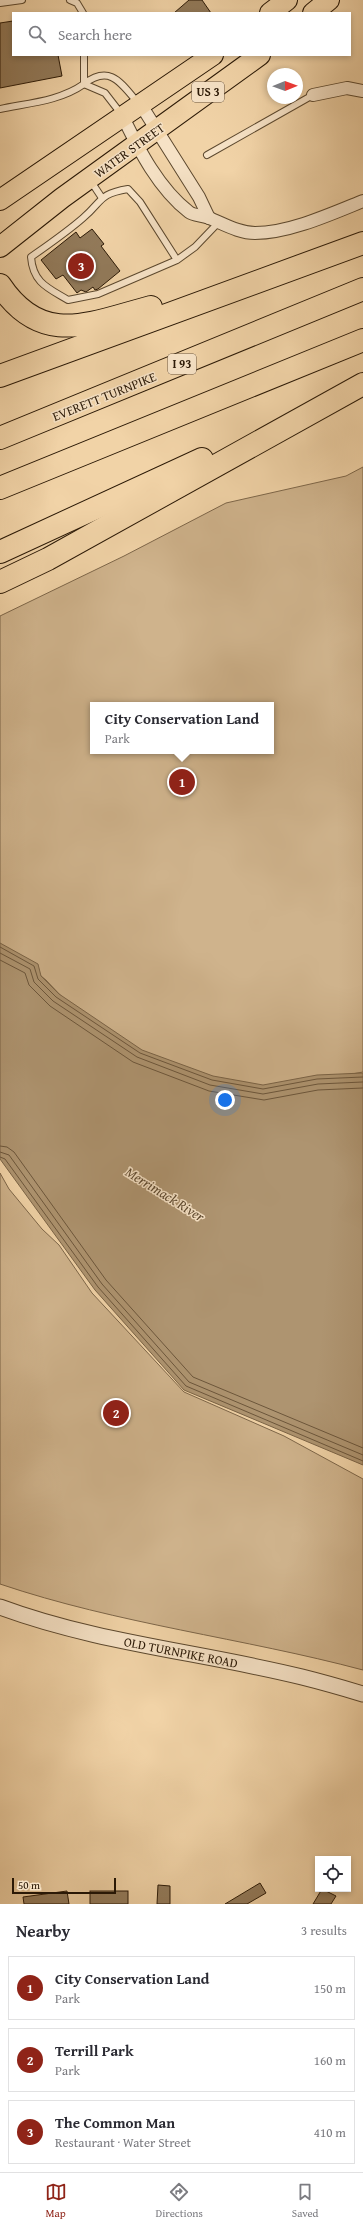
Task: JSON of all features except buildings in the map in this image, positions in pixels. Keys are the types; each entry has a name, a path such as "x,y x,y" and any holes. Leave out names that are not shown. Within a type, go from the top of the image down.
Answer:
{"highway":[{"path":"0,376 277,273 363,243"},
{"path":"0,285 18,308 31,317 46,323 63,326 80,326 277,273"},
{"name":"EVERETT TURNPIKE","path":"0,438 363,289"},
{"path":"0,488 363,340"},
{"path":"0,552 363,384"},
{"path":"0,582 48,559 363,384"}],"main road":[{"path":"271,12 287,0"},
{"path":"314,12 329,0"},
{"name":"US 3","path":"0,200 212,56"},
{"name":"WATER STREET","path":"0,247 136,144 259,56"}],"street":[{"path":"312,95 346,88 363,91"},
{"path":"141,105 213,220"},
{"path":"123,117 136,144 168,191 190,213 240,230 255,233 302,225 363,201"},
{"name":"OLD TURNPIKE ROAD","path":"0,1607 47,1623 111,1638 301,1677 363,1694"}],"lane":[{"path":"0,4 22,0"},
{"path":"70,0 76,3 82,12"},
{"path":"84,56 84,84"},
{"path":"0,109 67,95 92,78 103,74 114,78 141,105"},
{"path":"84,84 105,93 114,102 123,117"},
{"path":"207,155 312,95"},
{"path":"89,179 102,198"},
{"path":"177,260 140,202 128,189 114,192 102,198 84,217 31,257 32,272 46,286 68,300 98,294 177,260 195,247 213,220"}],"shaded area":[{"path":"363,467 363,1072 273,1088 174,1079 82,1018 46,980 12,952 0,948 0,616 124,556 226,503 346,476"},
{"path":"0,1173 9,1189 42,1229 59,1245 92,1293 184,1392 284,1436 363,1479 363,1670 90,1610 0,1584"}],"water":[{"name":"Merrimack River","path":"0,943 38,964 41,976 59,994 142,1050 213,1076 263,1085 317,1075 363,1073 363,1465 184,1390 95,1290 0,1159"}],"place":[{"name":"The Common Man","path":"81,266"},
{"name":"City Conservation Land","path":"182,782"},
{"name":"Terrill Park","path":"116,1413"}]}
